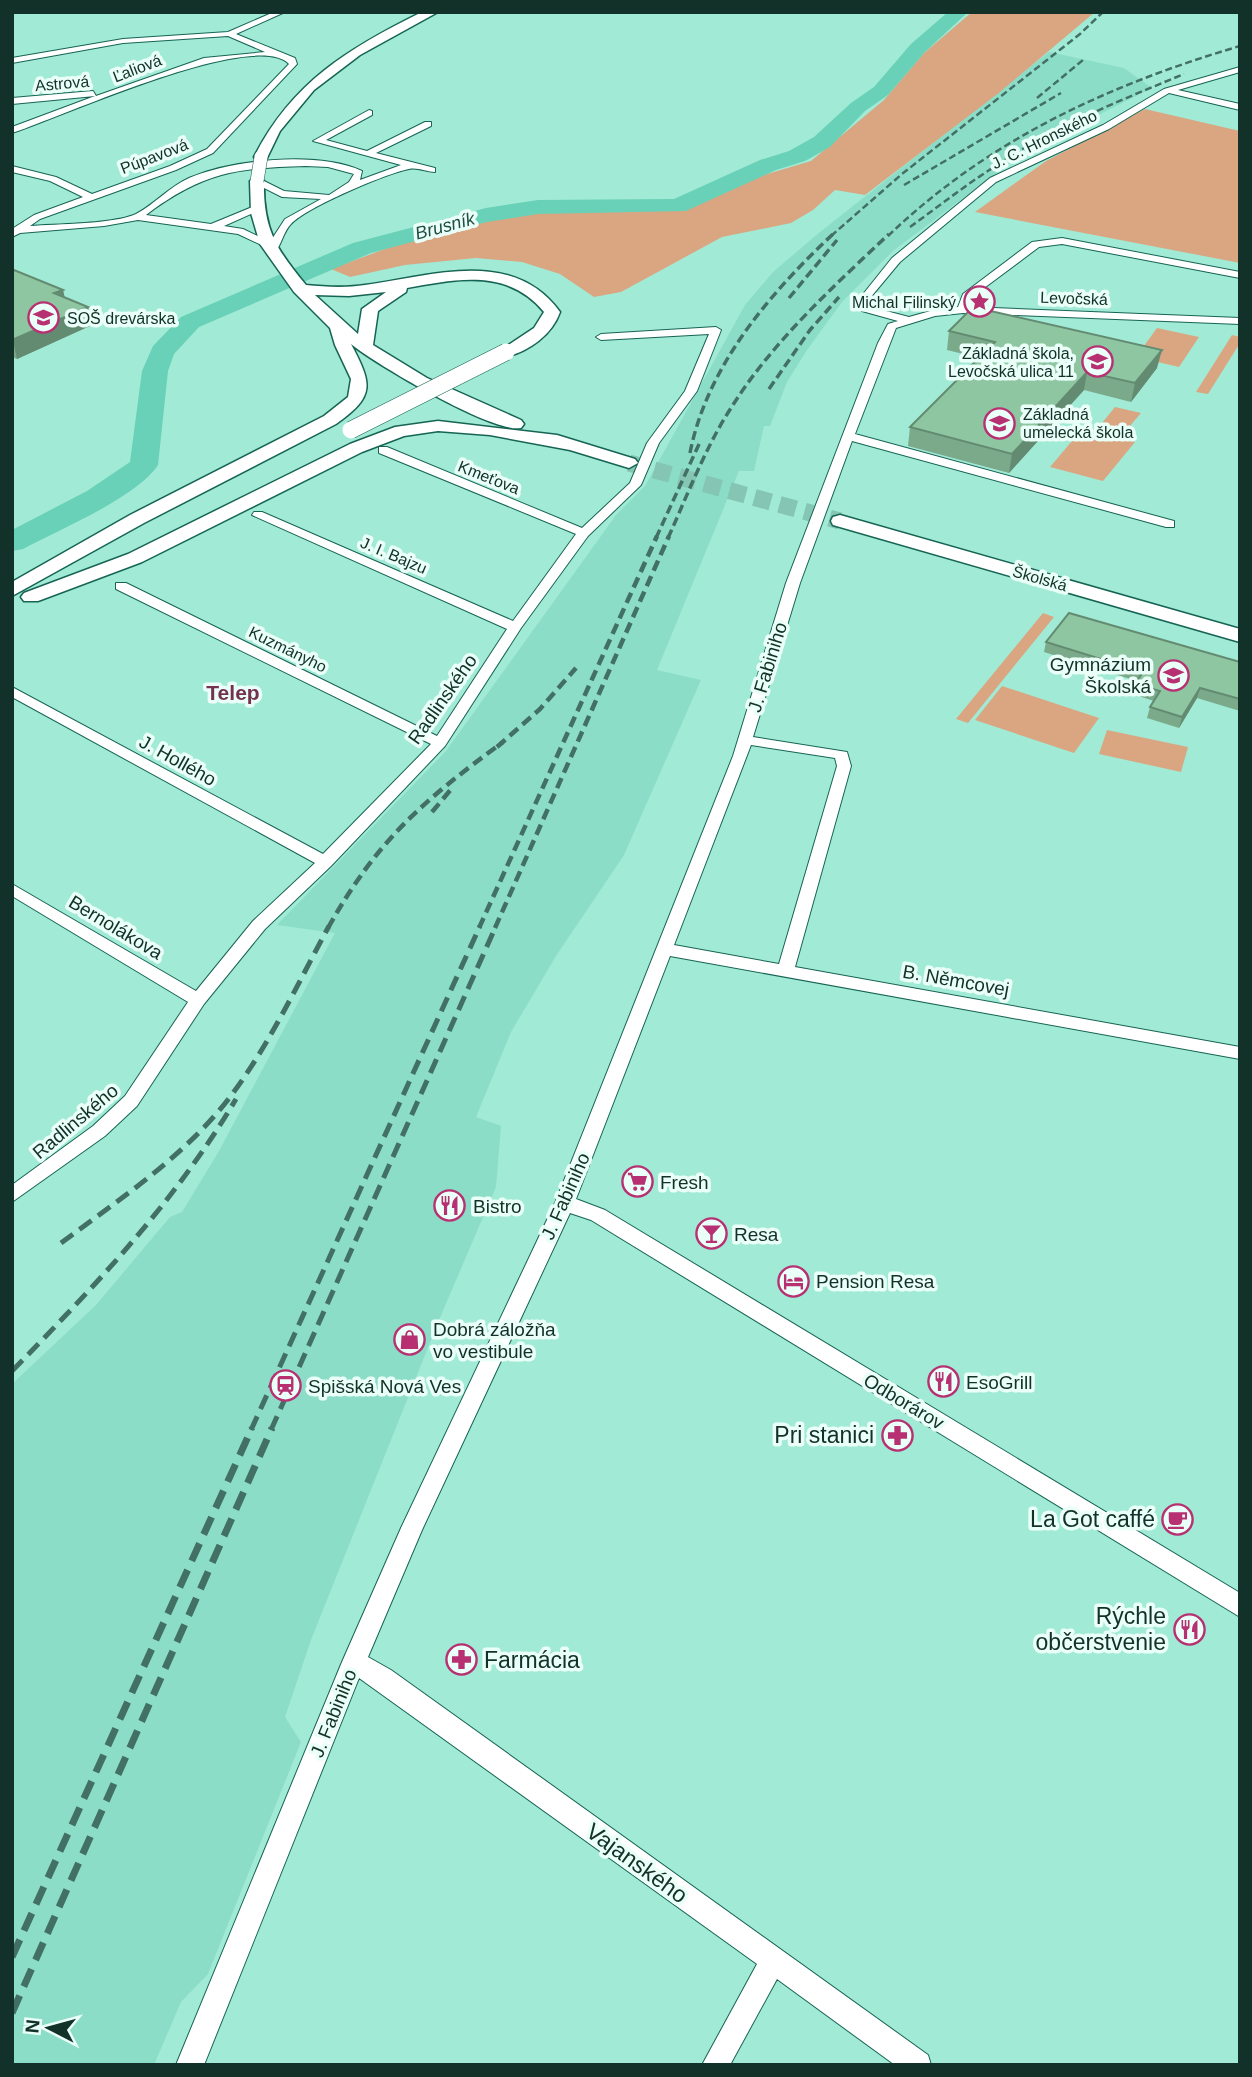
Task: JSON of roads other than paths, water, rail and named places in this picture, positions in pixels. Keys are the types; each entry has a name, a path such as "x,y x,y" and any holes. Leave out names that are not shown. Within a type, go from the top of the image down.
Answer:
{"main road":[{"path":"432,12 351,56 307,89 281,118 261,157 257,181 257,208 269,248 299,288 335,325 421,382 479,410 629,463"},
{"path":"22,593 535,337 550,321 552,312 544,298 527,287 495,278 452,276 352,292 299,288"},
{"path":"365,347 370,309 388,295 414,282"},
{"path":"12,606 22,593 137,519 330,420 348,408 361,388 360,377 335,325"},
{"path":"22,593 135,558 356,448 401,431 438,426 490,430 572,445"},
{"name":"Školská","path":"840,521 1240,636"}],"street":[{"path":"12,61 122,41 229,34 281,12"},
{"path":"229,34 278,53"},
{"name":"Ľaliová","path":"12,130 207,60 278,53"},
{"name":"Púpavová","path":"14,232 37,217 210,152 289,71 292,60 278,53"},
{"name":"J. C. Hronského","path":"907,320 866,309 864,298 896,260 993,180 1106,127 1167,90 1240,69"},
{"path":"1167,90 1240,107"},
{"name":"Astrová","path":"12,101 114,92"},
{"path":"369,113 318,141 432,170"},
{"path":"367,154 428,124"},
{"path":"357,171 375,169 395,161"},
{"path":"138,217 184,184 224,171 319,163 351,166 359,173 354,185"},
{"path":"14,232 138,217 240,231 269,248 274,237 289,219 354,185 410,165"},
{"path":"12,169 53,179 90,197"},
{"path":"257,181 282,194 332,196"},
{"path":"215,226 257,208"},
{"path":"962,310 967,296 1036,244 1045,241 1062,241 1240,275"},
{"name":"Levočská","path":"907,320 962,310 1240,321"},
{"name":"J. Fabiniho","path":"190,2065 354,1662 412,1528 565,1203 745,740 793,583 883,343 892,326 907,320"},
{"name":"Radlinského","path":"12,1195 99,1131 131,1101 198,1000 259,925 325,862 440,743 515,627 584,533 635,485 653,443 691,391 716,330 601,337"},
{"path":"848,436 1170,524"},
{"name":"Kmeťova","path":"383,450 584,533"},
{"name":"J. I. Bajzu","path":"258,516 515,627"},
{"name":"Kuzmányho","path":"121,586 440,743"},
{"name":"J. Hollého","path":"12,691 325,862"},
{"path":"745,740 842,755 844,766 785,971"},
{"name":"Bernolákova","path":"12,889 198,1000"},
{"name":"B. Němcovej","path":"665,949 1240,1053"},
{"name":"Odborárov","path":"565,1203 598,1214 1240,1606"},
{"name":"Vajanského","path":"354,1662 383,1678 918,2065"},
{"path":"715,2065 773,1961"}],"waterway":[{"name":"Brusník","path":"12,542 98,497 131,477 144,465 155,371 162,352 190,322 362,248 486,215 538,207 678,206 768,165 797,156 822,142 858,107 881,91 918,48 959,12"}],"tunnel":[{"path":"629,463 840,521"}],"railway":[{"path":"831,236 902,174 1080,34 1103,12"},
{"path":"888,236 926,202 967,171 1052,120 1143,79 1240,46"},
{"path":"1037,98 1083,60"},
{"path":"910,227 986,172 1041,138 1184,74"},
{"path":"904,185 1061,93"},
{"path":"690,453 698,421 711,390 744,333 786,281 833,234"},
{"path":"668,538 713,439 747,384 804,316 889,234"},
{"path":"789,298 837,240"},
{"path":"769,389 810,330 839,297"},
{"path":"656,538 700,442"},
{"path":"479,928 657,536"},
{"path":"495,928 669,536"},
{"path":"501,744 540,709 576,668"},
{"path":"328,928 365,870 404,824 449,783 501,744"},
{"path":"497,747 501,744"},
{"path":"432,812 453,787"},
{"path":"61,1243 172,1158 193,1139 230,1097 283,1013 329,926"},
{"path":"251,1430 480,926"},
{"path":"271,1430 496,926"},
{"path":"12,1371 132,1242 187,1173 236,1099"},
{"path":"12,1957 252,1428"},
{"path":"12,2013 272,1428"}],"place":[{"name":"Michal Filinský","path":"979,302"},
{"name":"SOŠ drevárska","path":"44,318"},
{"name":"Základná škola, Levočská ulica 11","path":"1097,362"},
{"name":"Základná umelecká škola","path":"1000,423"},
{"name":"Gymnázium Školská","path":"1174,675"},
{"name":"Fresh","path":"637,1182"},
{"name":"Bistro","path":"450,1206"},
{"name":"Resa","path":"711,1234"},
{"name":"Pension Resa","path":"793,1281"},
{"name":"Dobrá záložňa vo vestibule","path":"410,1340"},
{"name":"EsoGrill","path":"943,1382"},
{"name":"Spišská Nová Ves","path":"285,1386"},
{"name":"Pri stanici","path":"897,1435"},
{"name":"La Got caffé","path":"1178,1519"},
{"name":"Rýchle občerstvenie","path":"1189,1629"},
{"name":"Farmácia","path":"461,1660"}],"district":[{"name":"Telep","path":"233,693"}]}
